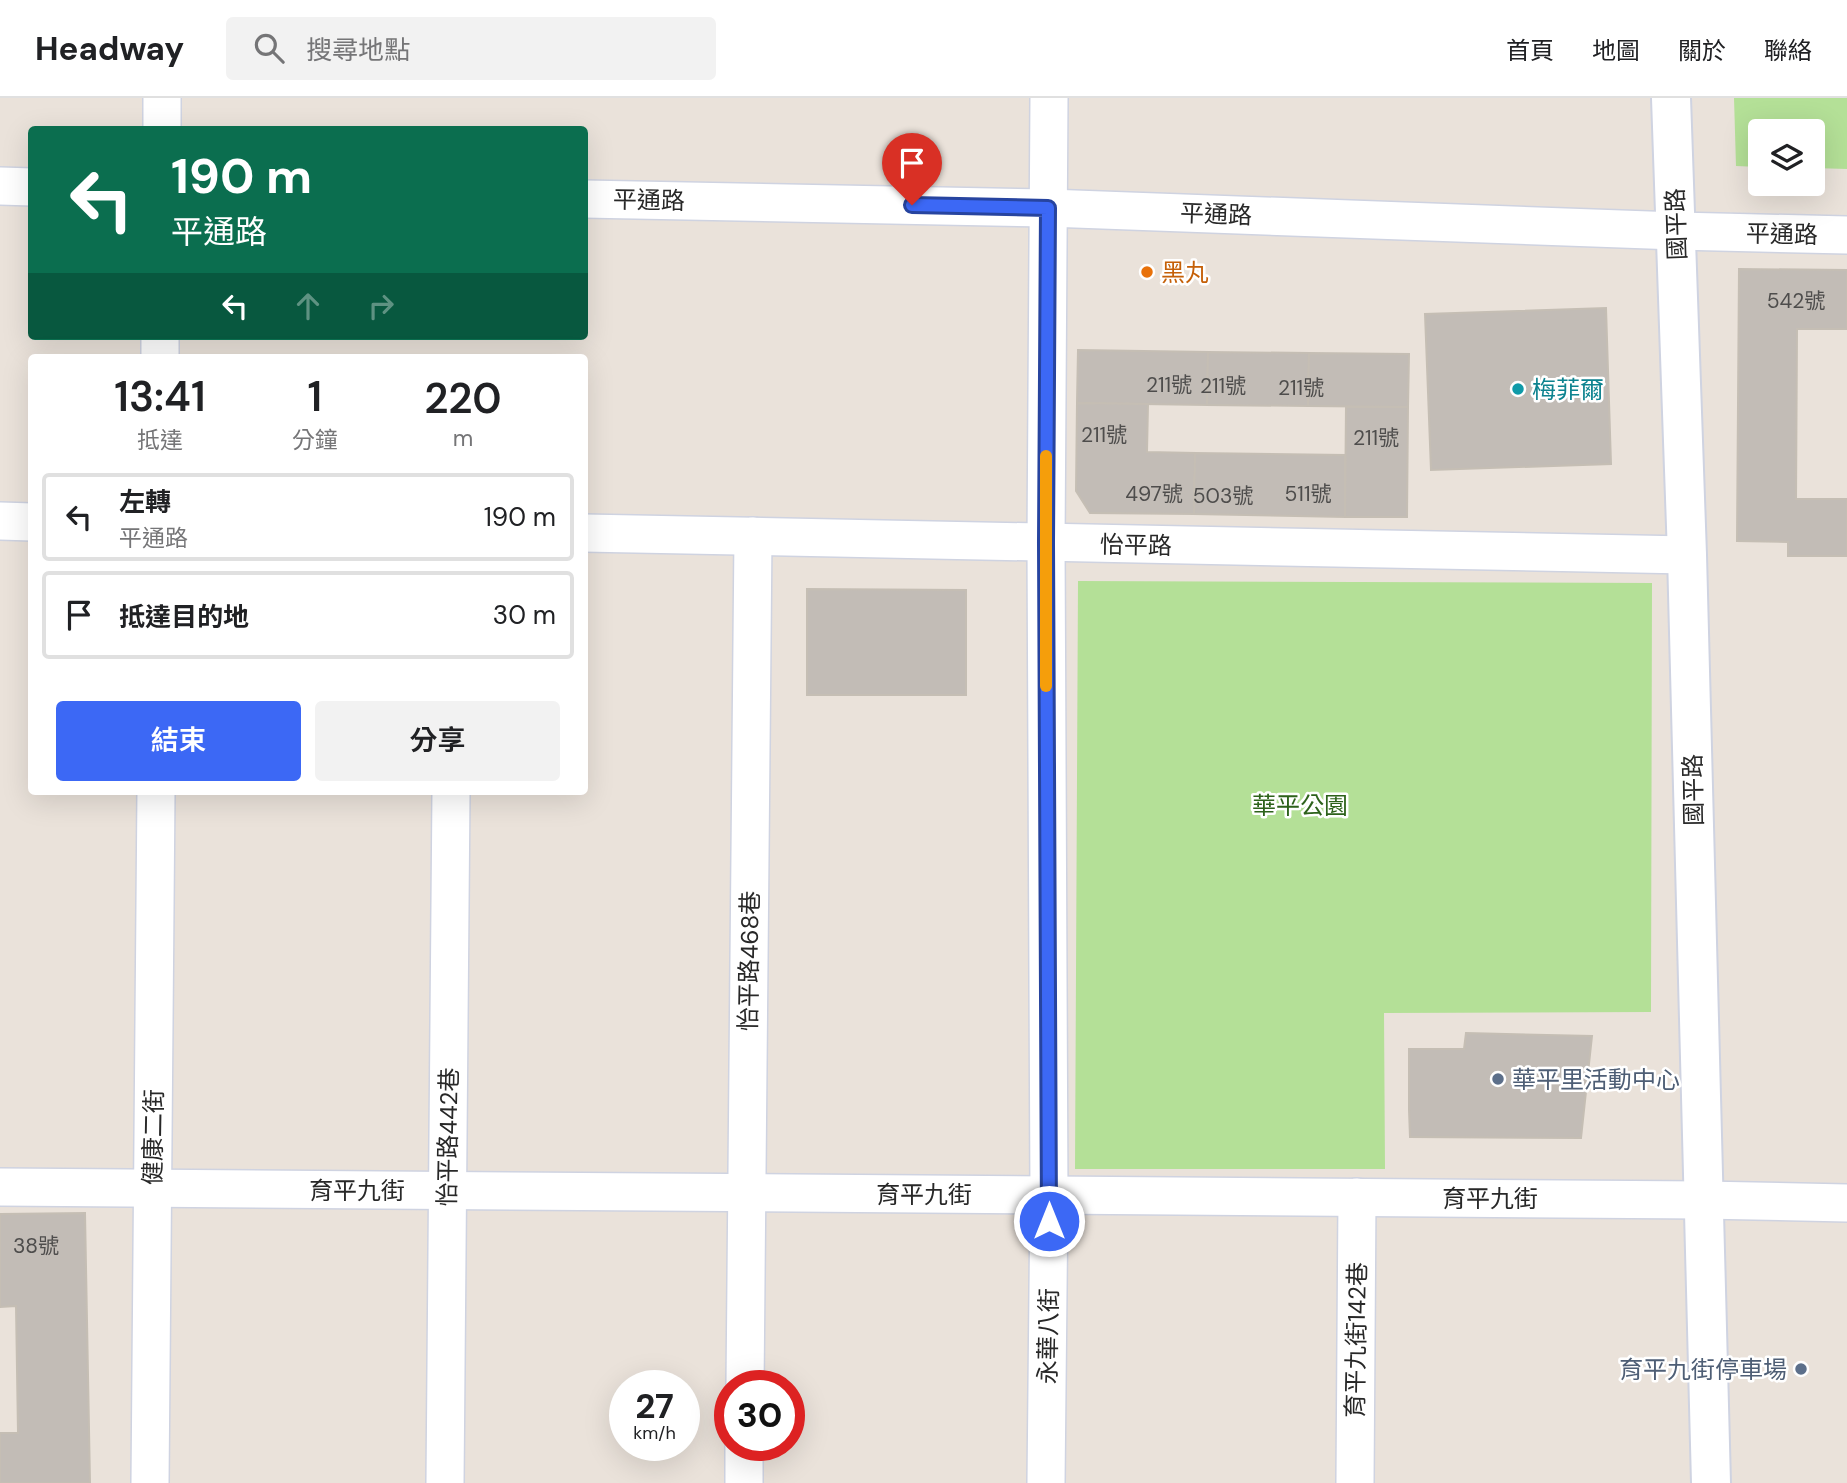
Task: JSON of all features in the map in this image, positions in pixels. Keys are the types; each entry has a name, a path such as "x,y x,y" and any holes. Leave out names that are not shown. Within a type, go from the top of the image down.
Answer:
{"street":[{"path":"162,98 162,126"},
{"name":"永華八街","path":"1046,1483 1049,1195 1046,543 1049,98"},
{"name":"國平路","path":"1671,98 1687,555 1711,1483"},
{"path":"0,186 28,187"},
{"name":"平通路","path":"588,199 1048,208 1847,235"},
{"path":"0,521 28,522"},
{"name":"怡平路","path":"588,533 1687,555"},
{"name":"怡平路468巷","path":"745,1370 753,536"},
{"name":"健康二街","path":"150,1483 156,795"},
{"name":"怡平路442巷","path":"445,1483 451,795"},
{"name":"育平九街","path":"0,1187 1847,1203"},
{"name":"育平九街142巷","path":"1355,1483 1357,1197"},
{"path":"744,1461 744,1483"}],"green space":[{"path":"1734,98 1847,98 1847,169 1825,168 1825,119 1748,119 1748,166 1736,166"},
{"name":"華平公園","path":"1078,581 1652,583 1651,1012 1384,1013 1385,1169 1075,1169"}],"building":[{"path":"1739,269 1847,270 1847,329 1797,329 1796,499 1847,499 1847,556 1788,556 1788,542 1737,541"},
{"name":"梅菲爾","path":"1606,308 1611,464 1431,470 1425,314"},
{"path":"1078,350 1208,352 1207,405 1077,403"},
{"path":"1208,352 1309,353 1308,406 1207,405"},
{"path":"1309,353 1409,354 1408,407 1308,406"},
{"path":"1077,403 1148,404 1147,452 1195,453 1194,514 1090,513 1076,491"},
{"path":"1346,407 1408,407 1407,517 1345,517"},
{"path":"1195,453 1345,455 1345,517 1194,514"},
{"path":"807,589 966,590 966,695 807,695"},
{"name":"華平里活動中心","path":"1466,1033 1592,1036 1581,1138 1410,1137 1409,1049 1464,1049"},
{"path":"85,1213 90,1483 0,1483 0,1433 18,1433 16,1306 0,1307 0,1214"}],"slow traffic":[{"path":"1046,456 1046,686"}],"place":[{"name":"黑丸","path":"1147,272"},
{"name":"梅菲爾","path":"1518,389"},
{"name":"華平里活動中心","path":"1498,1079"},
{"name":"育平九街停車場","path":"1801,1369"}],"route":[{"path":"912,205 1048,208 1046,543 1049,1221"}]}
